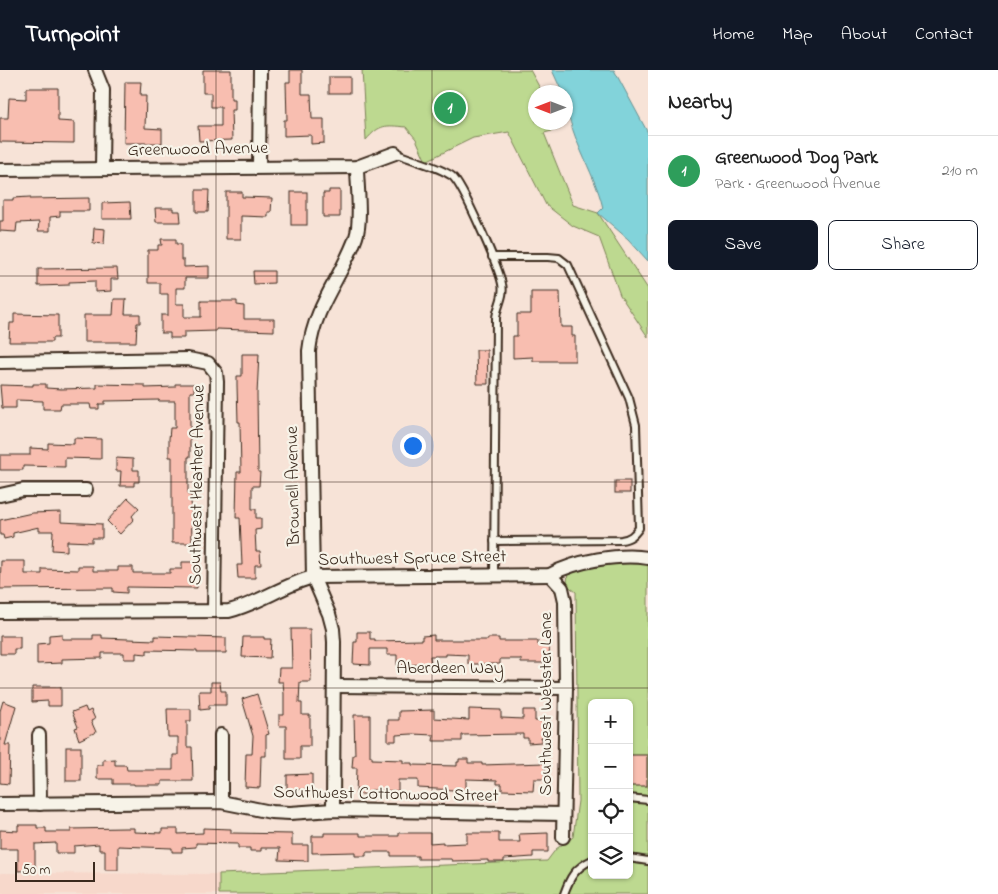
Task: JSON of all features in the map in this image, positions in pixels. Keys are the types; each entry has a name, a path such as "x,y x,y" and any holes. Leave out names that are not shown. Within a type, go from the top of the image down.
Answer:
{"street":[{"path":"95,70 103,90 102,169"},
{"path":"259,167 260,70"},
{"name":"Greenwood Avenue","path":"0,170 357,167 394,153"},
{"name":"Brownell Avenue","path":"332,810 333,628 313,577 309,351 310,337 316,318 357,235 359,213 357,167"},
{"name":"Southwest Heather Avenue","path":"0,362 188,360 208,363 216,373 217,382 214,611"},
{"path":"0,495 24,490 86,490"},
{"name":"Southwest Spruce Street","path":"0,612 229,611 245,607 282,588 313,577 550,575 562,568 616,556 648,558"},
{"name":"Southwest Webster Lane","path":"550,575 562,588 565,601 566,688 563,838"},
{"name":"Aberdeen Way","path":"334,686 566,688"},
{"path":"39,735 40,804"},
{"path":"221,735 221,802"},
{"name":"Southwest Cottonwood Street","path":"0,804 221,802 271,812 290,813 332,810 563,814"}],"lane":[{"path":"394,153 452,177 462,189 503,285 496,318 494,576"},
{"path":"492,257 559,258 568,265 634,412 639,528 629,539 621,540 494,541"},
{"path":"633,798 648,800"},
{"path":"633,859 648,861"},
{"path":"564,894 568,882 577,868 588,862"}],"shaded area":[{"path":"0,873 219,874 219,894 0,894"}],"green space":[{"path":"362,70 530,70 538,85 528,85 528,130 556,130 544,133 573,205 598,213 648,289 648,337 620,295 599,237 573,226 546,205 509,132 473,138 428,160 428,166 416,139 406,127 379,128 366,140"},
{"path":"623,559 648,560 648,894 219,894 219,874 547,861 556,849 573,837 578,801 576,592 567,585 568,569"}],"water":[{"path":"552,70 614,70 648,133 648,261 628,239 598,213 603,208 599,194 573,130 573,85 559,85"}],"building":[{"path":"203,70 231,70 231,99 235,99 235,110 231,110 232,140 199,141 198,126 221,126 221,107 211,107 211,93 203,93"},
{"path":"290,70 302,70 302,94 311,94 312,119 324,119 324,143 311,144 311,135 284,136 284,120 287,120 286,82 290,82"},
{"path":"329,77 350,77 350,93 329,93"},
{"path":"125,82 141,82 140,96 146,96 145,128 162,129 162,143 124,143"},
{"path":"26,88 58,88 58,121 74,122 74,143 0,142 0,118 8,118 9,98 26,99"},
{"path":"196,190 209,190 208,212 196,212"},
{"path":"329,190 340,190 340,217 323,217 323,193 329,193"},
{"path":"226,192 242,192 242,197 272,198 271,212 268,212 268,217 241,216 241,239 226,239"},
{"path":"291,192 307,192 307,225 291,225"},
{"path":"30,197 30,199 89,198 89,211 60,211 60,216 50,217 50,231 38,231 39,222 17,223 16,232 0,231 0,221 3,221 3,200"},
{"path":"130,202 131,219 102,219 102,203"},
{"path":"155,208 173,208 173,211 180,211 181,222 156,222"},
{"path":"94,228 105,229 104,244 93,243"},
{"path":"161,239 176,239 176,244 181,244 181,260 184,260 184,267 209,266 209,278 185,278 185,288 176,288 176,304 184,304 184,317 201,317 201,301 237,301 237,305 244,306 244,319 274,319 274,331 216,329 216,331 184,332 184,338 170,338 170,333 161,333 161,315 168,315 168,294 160,294 160,283 148,283 148,250 158,250 158,245 162,245"},
{"path":"117,268 118,279 111,279 111,291 95,292 95,281 69,282 69,285 38,286 38,269"},
{"path":"253,271 274,271 274,283 254,284"},
{"path":"531,292 560,292 561,327 572,327 572,336 575,336 575,361 533,361 533,357 513,358 513,336 517,336 517,314 531,314"},
{"path":"114,299 126,299 125,314 140,314 140,323 137,323 136,342 84,342 84,315 113,315"},
{"path":"14,314 58,315 58,338 52,338 52,342 9,342 10,323 14,323"},
{"path":"476,350 487,350 488,384 477,384"},
{"path":"242,354 259,354 257,394 258,472 260,472 259,486 252,486 252,509 256,509 256,518 261,518 261,529 255,530 256,551 260,551 261,565 255,565 255,578 238,578 237,565 242,565 240,518 236,518 237,472 241,472 237,376 242,376"},
{"path":"33,384 46,384 46,388 61,389 97,388 97,384 145,385 145,388 175,387 175,384 194,384 194,392 190,392 190,457 188,457 188,495 191,495 192,543 172,543 172,457 169,457 169,439 170,428 175,428 175,401 105,401 105,404 99,404 99,409 91,409 90,404 61,404 60,409 43,409 43,401 16,400 16,408 2,408 0,385 33,386"},
{"path":"74,438 101,439 101,459 65,458 65,467 23,466 23,470 0,470 0,455 30,455 30,448 48,449 48,443 74,444"},
{"path":"116,458 133,459 133,470 139,470 139,482 134,482 134,486 120,486 121,471 116,471"},
{"path":"615,481 630,481 630,493 615,493"},
{"path":"128,498 139,508 132,516 134,519 120,534 107,521"},
{"path":"61,512 61,522 102,524 102,538 92,538 92,542 67,541 67,551 52,550 53,531 39,531 39,527 13,533 13,537 4,539 3,535 0,535 0,520 32,513"},
{"path":"1,561 25,561 25,574 42,574 42,569 78,570 78,566 93,566 93,571 118,571 118,567 133,567 133,573 170,573 170,569 182,569 182,562 197,562 197,588 127,587 127,593 113,592 113,588 0,589"},
{"path":"291,629 310,629 311,682 300,682 299,703 302,703 302,715 310,715 310,746 300,746 300,759 286,759 286,726 279,726 279,715 284,715 284,694 283,682 278,682 279,668 292,668"},
{"path":"357,632 370,632 370,639 375,639 375,641 422,640 422,636 434,635 434,640 488,640 488,638 499,638 499,641 538,641 538,645 549,645 550,663 521,663 521,659 500,659 500,664 468,664 468,655 446,654 446,656 430,656 431,664 397,665 397,655 387,655 387,649 370,649 370,665 353,664 354,642 357,642"},
{"path":"62,634 62,639 93,639 93,635 102,635 102,638 155,640 155,636 226,638 226,653 147,650 147,654 136,653 136,659 124,659 124,653 102,653 102,658 62,659 62,663 37,664 37,644 49,643 49,635"},
{"path":"0,636 20,636 20,649 14,649 14,654 0,654"},
{"path":"243,637 271,639 270,658 242,657"},
{"path":"211,682 220,682 221,691 226,691 226,705 209,705 209,709 200,710 199,691 211,691"},
{"path":"32,687 61,687 61,706 48,706 48,701 32,702"},
{"path":"257,694 269,734 266,735 266,756 261,756 260,788 245,787 246,754 252,754 253,736 242,699"},
{"path":"3,701 16,706 5,745 10,745 9,784 0,783 0,711"},
{"path":"85,707 87,712 91,710 95,719 91,721 96,732 79,740 75,728 78,727 72,712"},
{"path":"167,709 191,709 191,721 187,721 187,747 192,747 193,781 162,781 162,785 134,785 113,784 113,779 97,779 97,765 103,765 103,760 115,759 115,765 126,765 127,770 173,770 173,755 178,755 178,737 168,737"},
{"path":"469,709 501,710 501,718 523,719 523,710 535,710 535,721 549,721 549,738 541,738 541,742 528,743 528,738 523,738 523,734 462,735 462,741 433,741 434,735 412,734 396,735 396,741 388,741 388,720 399,720 399,711 434,710 434,718 469,720"},
{"path":"354,715 370,715 370,756 372,756 372,759 403,760 403,763 412,763 412,765 457,766 459,759 468,759 468,763 482,763 482,765 545,763 545,779 534,779 533,791 502,790 502,784 497,784 497,780 466,779 466,790 454,790 418,788 418,780 398,780 398,791 371,790 371,794 356,794 357,768 352,768 353,755 355,755"},
{"path":"66,747 81,747 81,781 66,781"},
{"path":"633,755 647,755 647,786 633,786"},
{"path":"312,774 312,789 287,790 287,775"},
{"path":"18,825 37,825 37,828 46,828 46,832 71,832 71,829 134,828 134,832 162,833 162,829 178,829 178,834 203,833 203,828 231,829 231,833 292,834 292,845 308,845 308,861 279,860 280,848 261,848 261,851 250,851 250,848 238,848 238,844 196,843 196,847 182,848 182,852 172,852 172,848 118,846 118,870 105,870 105,850 99,850 99,844 74,846 74,853 56,853 56,843 35,844 35,870 18,871 18,849 0,849 0,830 18,831"},
{"path":"324,833 360,833 360,836 399,836 399,833 430,833 430,843 443,842 443,844 467,843 467,833 499,833 499,842 520,842 519,834 548,833 548,852 533,852 533,857 504,859 504,862 418,859 418,856 391,856 391,852 366,852 366,856 355,856 355,852 312,853 312,836 324,836"}],"place":[{"name":"Greenwood Dog Park","path":"450,108"}]}
